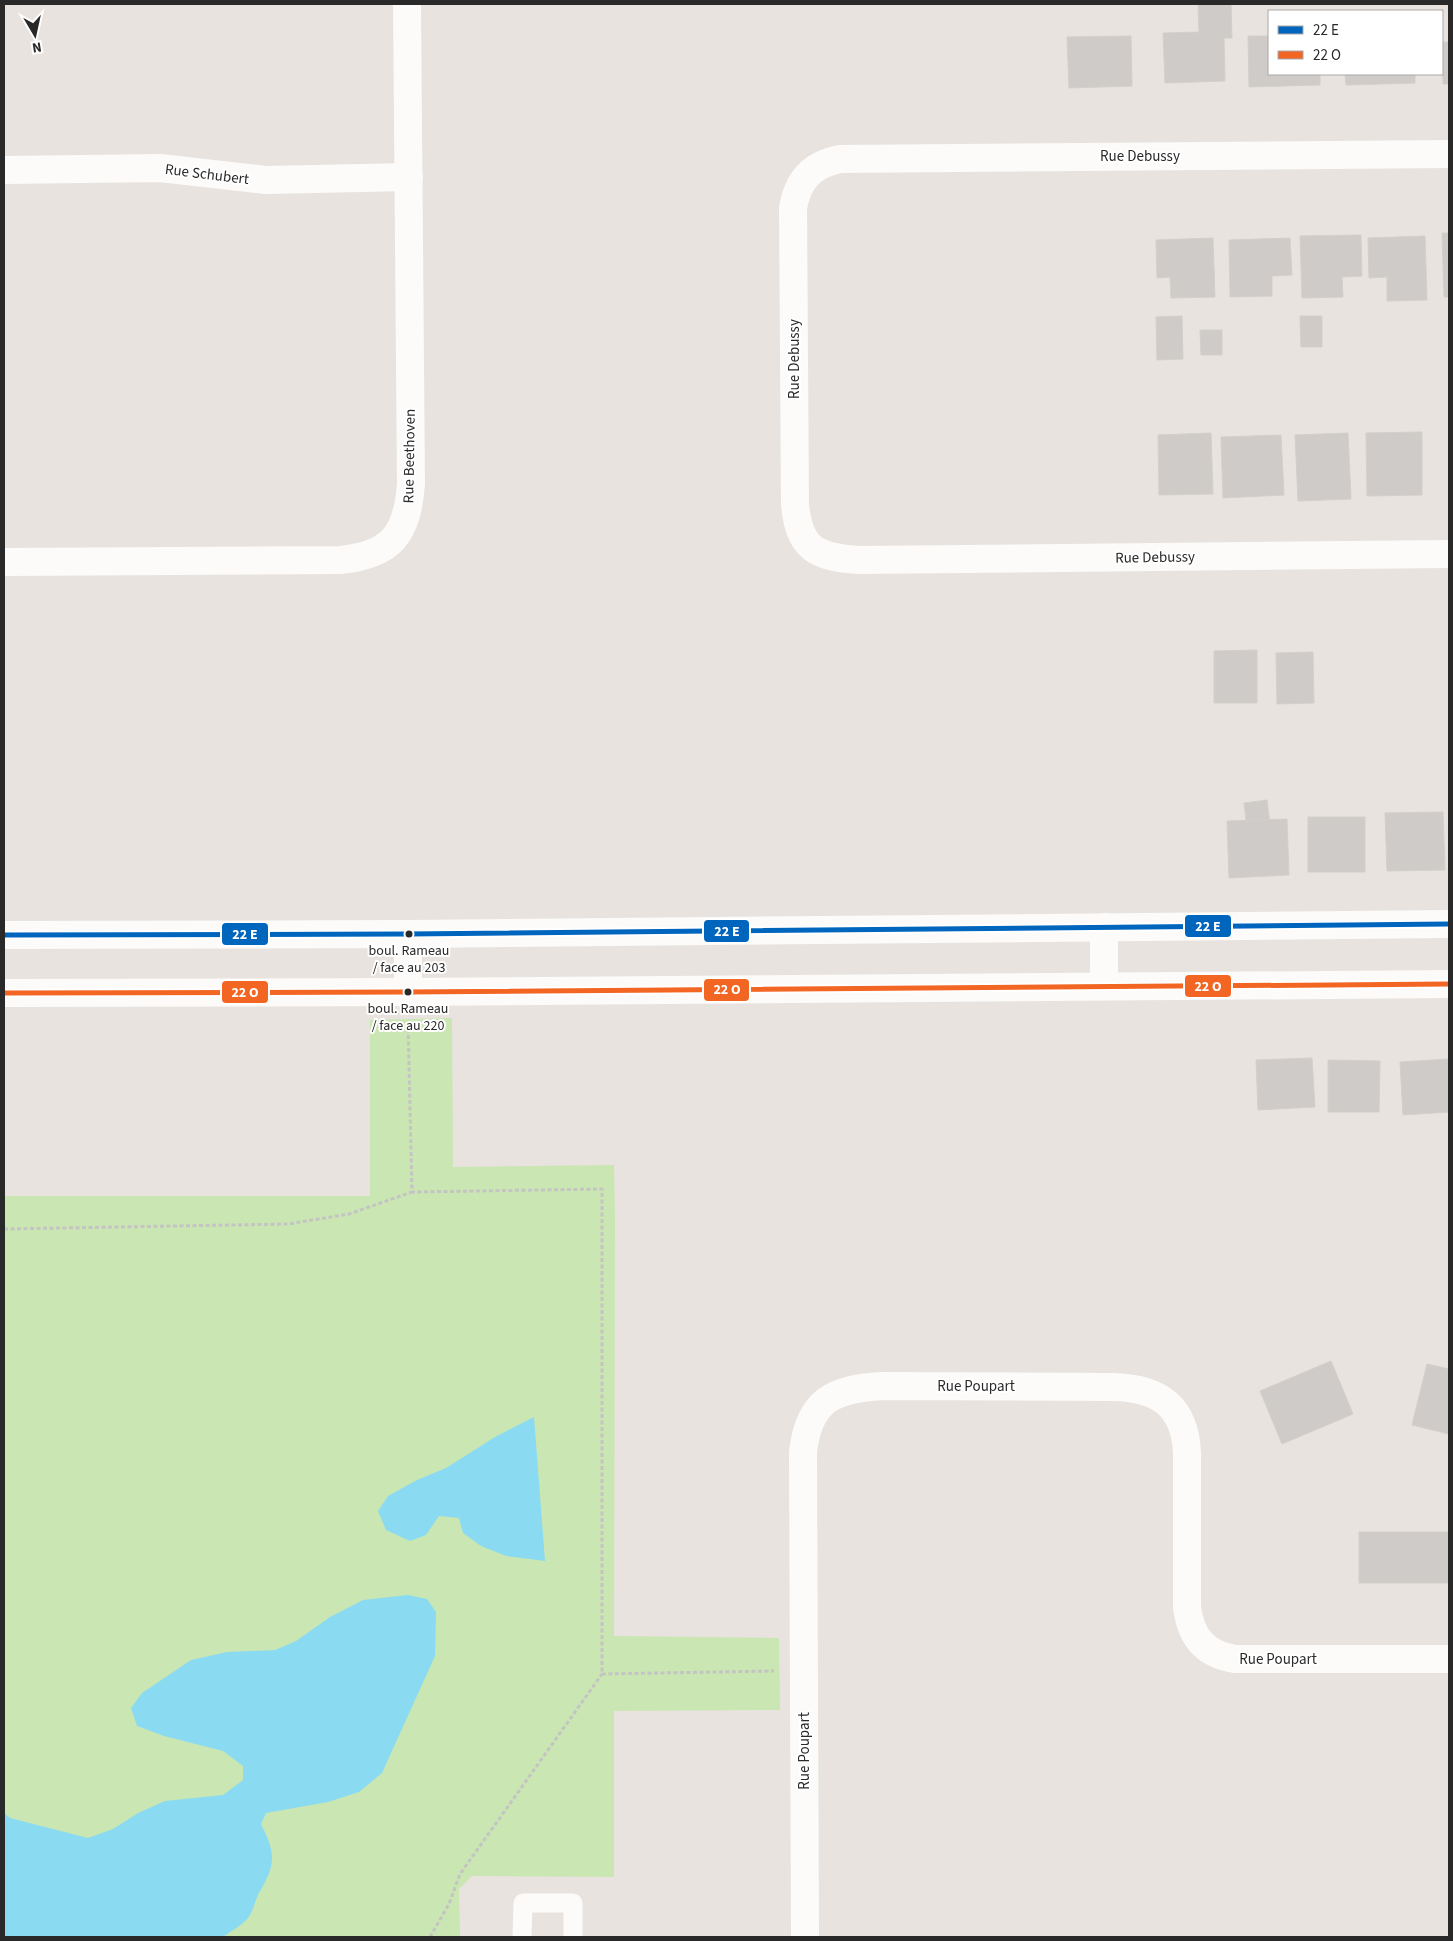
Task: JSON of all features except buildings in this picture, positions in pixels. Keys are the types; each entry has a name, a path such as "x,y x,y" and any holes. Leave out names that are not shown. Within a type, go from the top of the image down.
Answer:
{"street":[{"name":"Rue Beethoven","path":"4,562 340,560 358,558 374,552 390,542 402,529 409,508 411,484 407,4"},
{"name":"Rue Debussy","path":"1449,154 840,158 826,162 802,181 795,194 792,208 796,522 801,535 810,546 821,554 838,559 859,560 1449,554"},
{"name":"Rue Schubert","path":"4,170 160,168 266,180 409,177"},
{"path":"4,935 408,934 1449,924"},
{"path":"1104,927 1104,985"},
{"path":"408,934 408,992"},
{"path":"4,993 408,992 1104,985 1449,984"},
{"name":"Rue Poupart","path":"805,1937 803,1452 805,1435 811,1419 820,1407 840,1392 882,1386 1113,1386 1131,1387 1159,1396 1168,1404 1183,1426 1186,1447 1187,1607 1191,1627 1209,1651 1220,1656 1235,1659 1449,1659"}],"lane":[{"path":"522,1937 523,1903 573,1903 573,1937"}],"path":[{"path":"408,1019 412,1192"},
{"path":"4,1229 288,1224 349,1214 412,1192 602,1189 602,1674 460,1874 449,1904 430,1937"},
{"path":"602,1674 779,1670"}],"green space":[{"path":"452,1018 453,1167 614,1165 614,1636 779,1638 780,1710 614,1711 614,1877 472,1876 459,1889 460,1937 4,1937 4,1196 370,1196 370,1020"}],"water":[{"path":"534,1417 545,1561 506,1556 481,1546 463,1533 459,1518 439,1516 426,1535 410,1541 386,1530 378,1511 388,1496 417,1480 446,1468 495,1437"},
{"path":"408,1595 427,1599 436,1612 435,1656 382,1773 359,1792 328,1802 266,1813 261,1824 271,1851 271,1866 251,1913 241,1924 223,1937 4,1937 4,1813 10,1818 88,1838 113,1829 138,1813 165,1801 223,1795 243,1780 243,1766 223,1751 164,1736 137,1726 131,1708 142,1693 191,1660 227,1652 275,1650 296,1641 330,1617 363,1600"}],"transit line":[{"path":"4,935 408,934 1449,924"},
{"path":"4,993 408,992 1449,984"}],"place":[{"name":"boul. Rameau / face au 203","path":"409,934"},
{"name":"boul. Rameau / face au 220","path":"408,992"}]}
